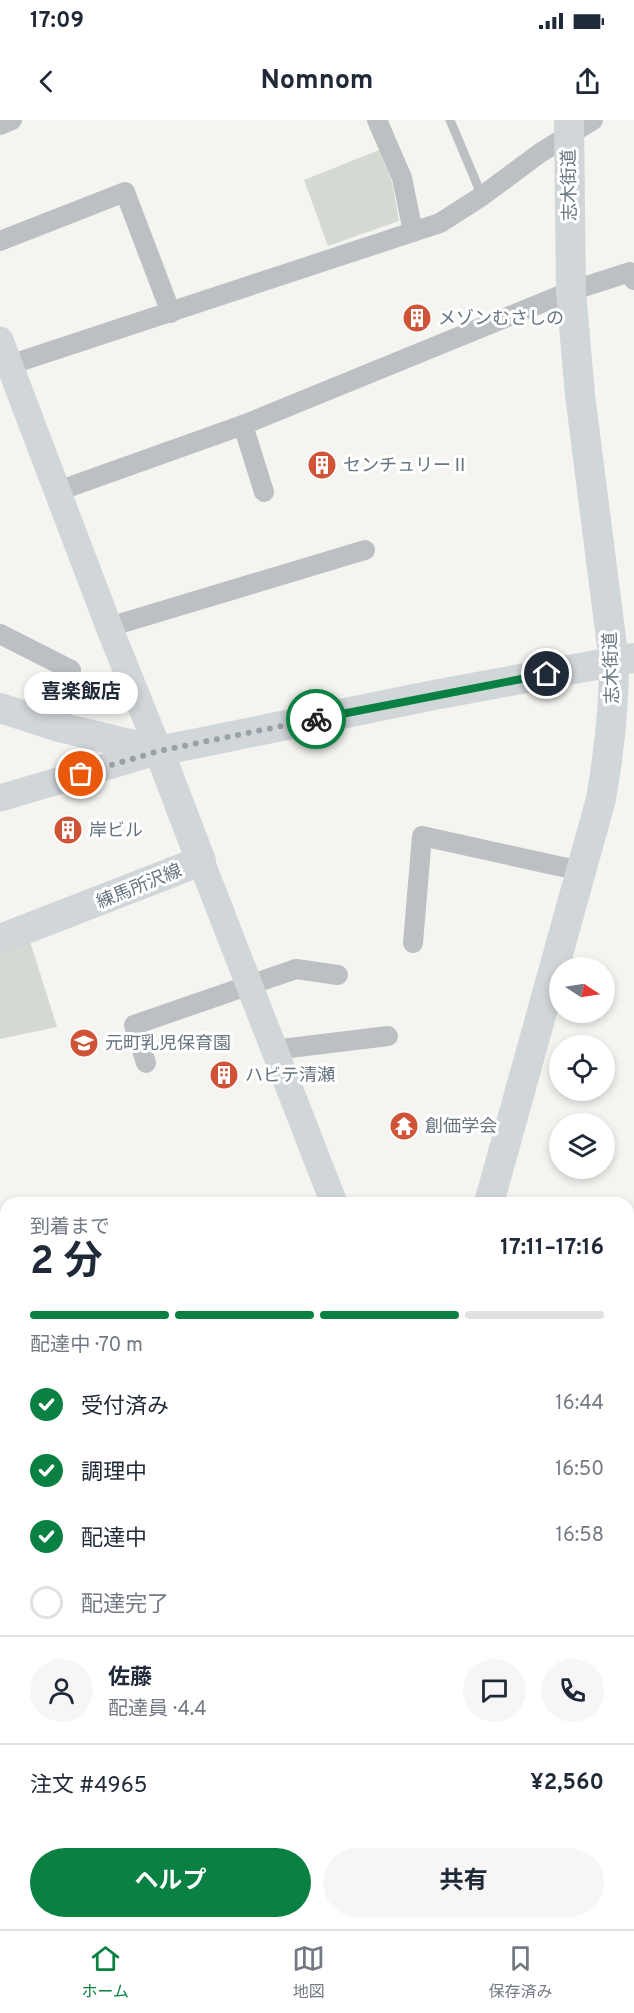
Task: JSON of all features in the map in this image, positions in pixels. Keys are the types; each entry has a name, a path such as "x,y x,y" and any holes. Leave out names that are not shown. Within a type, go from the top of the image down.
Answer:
{"main road":[{"name":"志木街道","path":"491,1197 601,799 610,751 614,704 624,660 580,395 571,291 577,125"},
{"path":"0,708 59,727 159,751 445,693 624,660"},
{"name":"練馬所沢線","path":"0,939 201,861 159,751"}],"street":[{"path":"0,125 12,120"},
{"path":"377,120 402,178 413,232"},
{"path":"0,798 159,751 58,491 3,358 171,313 440,223 482,196 577,125"},
{"path":"0,241 125,192 171,313"},
{"path":"58,491 243,425 571,291 630,272 634,280"},
{"path":"243,425 264,492"},
{"path":"109,627 365,550"},
{"path":"0,634 71,670 59,727"},
{"path":"413,943 422,836 581,871"},
{"path":"201,861 332,1197"},
{"path":"146,1063 134,1025 296,969 338,975"},
{"path":"273,1050 388,1036"}],"lane":[{"path":"450,120 482,196"}],"shaded area":[{"path":"379,150 392,182 399,221 328,246 304,180"},
{"path":"28,935 57,1027 0,1039 0,947"}],"way so far":[{"path":"81,774 159,751 316,719"}],"place":[{"name":"メゾンむさしの","path":"417,318"},
{"name":"センチュリーⅡ","path":"322,465"},
{"name":"喜楽飯店","path":"81,774"},
{"name":"岸ビル","path":"68,830"},
{"name":"元町乳児保育園","path":"84,1043"},
{"name":"ハビテ清瀬","path":"224,1075"},
{"name":"創価学会","path":"404,1126"}],"route":[{"path":"316,719 547,674"}]}
